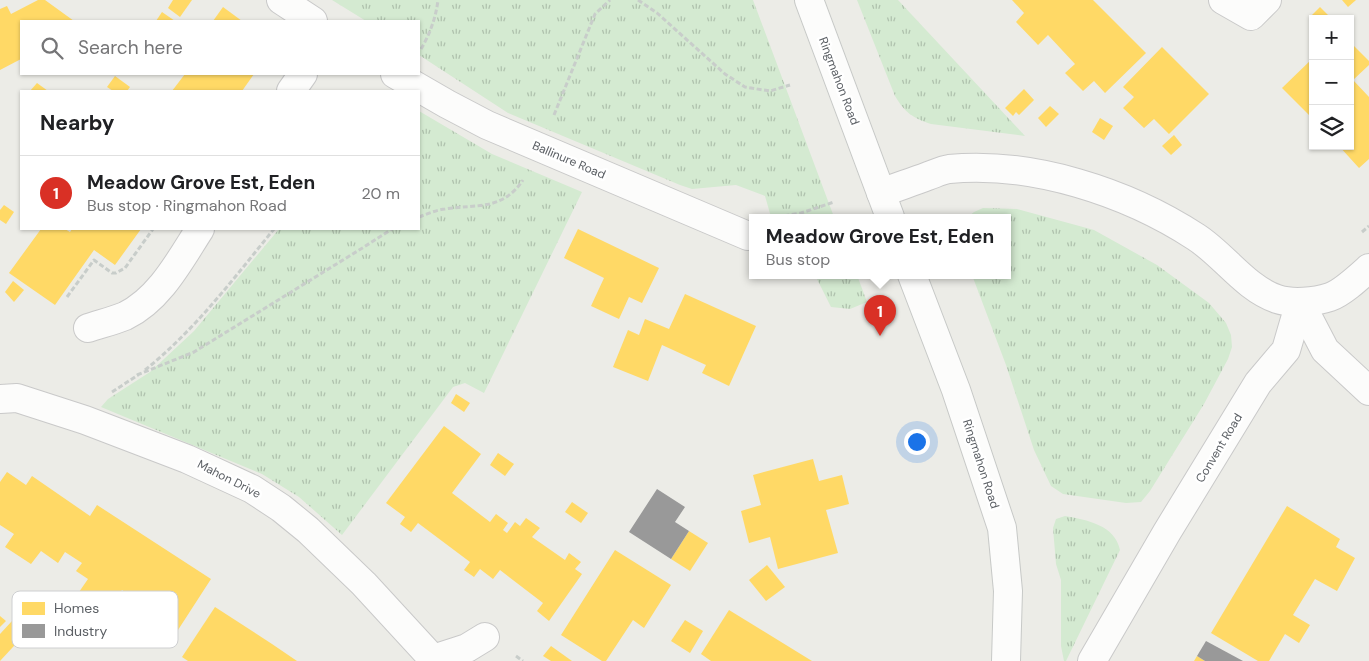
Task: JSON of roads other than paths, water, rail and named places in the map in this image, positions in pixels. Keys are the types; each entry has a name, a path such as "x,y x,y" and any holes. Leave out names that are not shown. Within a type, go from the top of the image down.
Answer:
{"street":[{"path":"280,0 311,20"},
{"name":"Ringmahon Road","path":"809,0 886,205"},
{"path":"1223,0 1251,16 1266,0"},
{"path":"292,90 302,75"},
{"name":"Ballinure Road","path":"397,75 487,125 748,236"},
{"path":"886,205 947,170 1004,169 1062,179 1132,201 1198,238 1257,289 1278,299 1300,302 1330,297 1369,268"},
{"path":"88,328 125,315 149,299 165,281 199,230"},
{"name":"Ringmahon Road","path":"913,279 973,438 1002,528 1008,591 1006,661"},
{"path":"1300,302 1325,350 1369,392"},
{"name":"Convent Road","path":"1092,661 1167,532 1258,383 1286,350 1300,302"},
{"name":"Mahon Drive","path":"0,399 17,398 85,420 187,459 252,489 281,508 308,530 360,580 433,660 466,648 484,637"}],"place":[{"name":"Meadow Grove Est, Eden","path":"880,336"}]}
